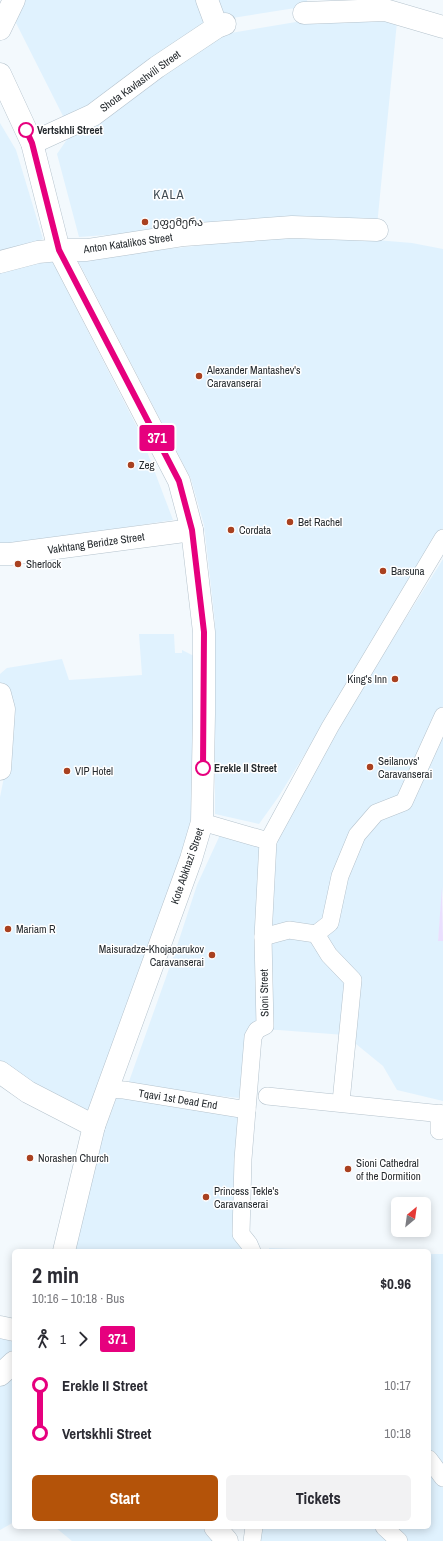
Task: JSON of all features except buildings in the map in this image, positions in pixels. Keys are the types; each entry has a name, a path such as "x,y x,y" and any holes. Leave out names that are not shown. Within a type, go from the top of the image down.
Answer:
{"street":[{"path":"0,29 14,0"},
{"name":"Shota Kavlashvili Street","path":"32,143 93,115 157,67 221,26 207,0"},
{"path":"311,8 385,10 443,27"},
{"name":"Kote Abkhazi Street","path":"0,74 32,143 59,250 179,481 192,530 204,632 202,822 191,858 94,1126 64,1249"},
{"name":"Anton Katalikos Street","path":"0,262 38,252 87,250 184,235 292,227 376,230"},
{"name":"Vakhtang Beridze Street","path":"0,554 10,554 192,530"},
{"path":"202,822 268,841 330,727 443,538"},
{"path":"0,694 4,709 0,768"},
{"path":"263,937 289,930 316,934 330,923 340,876 357,835 376,812 404,802 443,716"},
{"name":"Sioni Street","path":"251,1249 250,1244 241,1234 243,1159 253,1037 257,1030 265,1026 263,937 268,841"},
{"path":"316,934 329,955 352,980 341,1102"},
{"path":"0,1072 28,1092 94,1126"},
{"name":"Tqavi 1st Dead End","path":"108,1089 124,1090 247,1110"},
{"path":"268,1096 441,1113 439,1131"},
{"path":"0,1326 12,1329"},
{"path":"0,1375 12,1364"},
{"path":"431,1462 443,1478"},
{"path":"216,1529 227,1541"},
{"path":"252,1541 254,1529"},
{"path":"386,1529 399,1541"}],"shaded area":[{"path":"20,0 307,0 308,6 220,20 65,120 16,23"},
{"path":"380,15 397,22 377,226 297,221 79,237 57,154 72,132 164,71 225,34 320,18"},
{"path":"0,123 16,150 43,239 0,253"},
{"path":"304,234 412,243 443,249 443,530 279,796 259,824 215,814 215,622 204,525 191,479 77,259"},
{"path":"50,257 140,433 173,520 0,547 0,271"},
{"path":"443,559 443,887 438,941 443,941 443,1101 397,1090 383,1066 345,1035 278,1030 248,1029 240,1098 127,1087 197,885 220,835 263,844"},
{"path":"139,634 174,634 175,653 182,653 182,650 194,656 196,827 90,1119 0,1065 0,797 6,767 10,706 0,682 0,674 7,668 62,659 69,680 142,675"},
{"path":"442,887 443,941 438,941"},
{"name":"Princess Tekle's Caravanserai","path":"118,1093 246,1113 242,1159 242,1249 75,1249 97,1151"},
{"path":"269,1248 298,1249 269,1249"},
{"path":"431,1254 443,1254 443,1541 256,1541 259,1529 431,1529"},
{"path":"0,1335 12,1342 12,1523 0,1530"},
{"path":"57,1529 206,1529 213,1541 72,1541"}],"bus line":[{"name":"371","path":"26,130 32,143 59,250 179,481 192,530 204,632 203,768"}],"place":[{"name":"Vertskhli Street","path":"26,130"},
{"name":"ეფემერა","path":"145,222"},
{"name":"Alexander Mantashev's Caravanserai","path":"199,376"},
{"name":"Zeg","path":"131,465"},
{"name":"Bet Rachel","path":"290,522"},
{"name":"Cordata","path":"231,530"},
{"name":"Sherlock","path":"18,564"},
{"name":"Barsuna","path":"383,571"},
{"name":"King's Inn","path":"395,679"},
{"name":"Seilanovs' Caravanserai","path":"370,767"},
{"name":"Erekle II Street","path":"203,768"},
{"name":"VIP Hotel","path":"67,771"},
{"name":"Mariam R","path":"8,929"},
{"name":"Maisuradze-Khojaparukov Caravanserai","path":"212,955"},
{"name":"Norashen Church","path":"30,1158"},
{"name":"Sioni Cathedral of the Dormition","path":"348,1169"},
{"name":"Princess Tekle's Caravanserai","path":"206,1197"}],"district":[{"name":"KALA","path":"169,194"}]}
